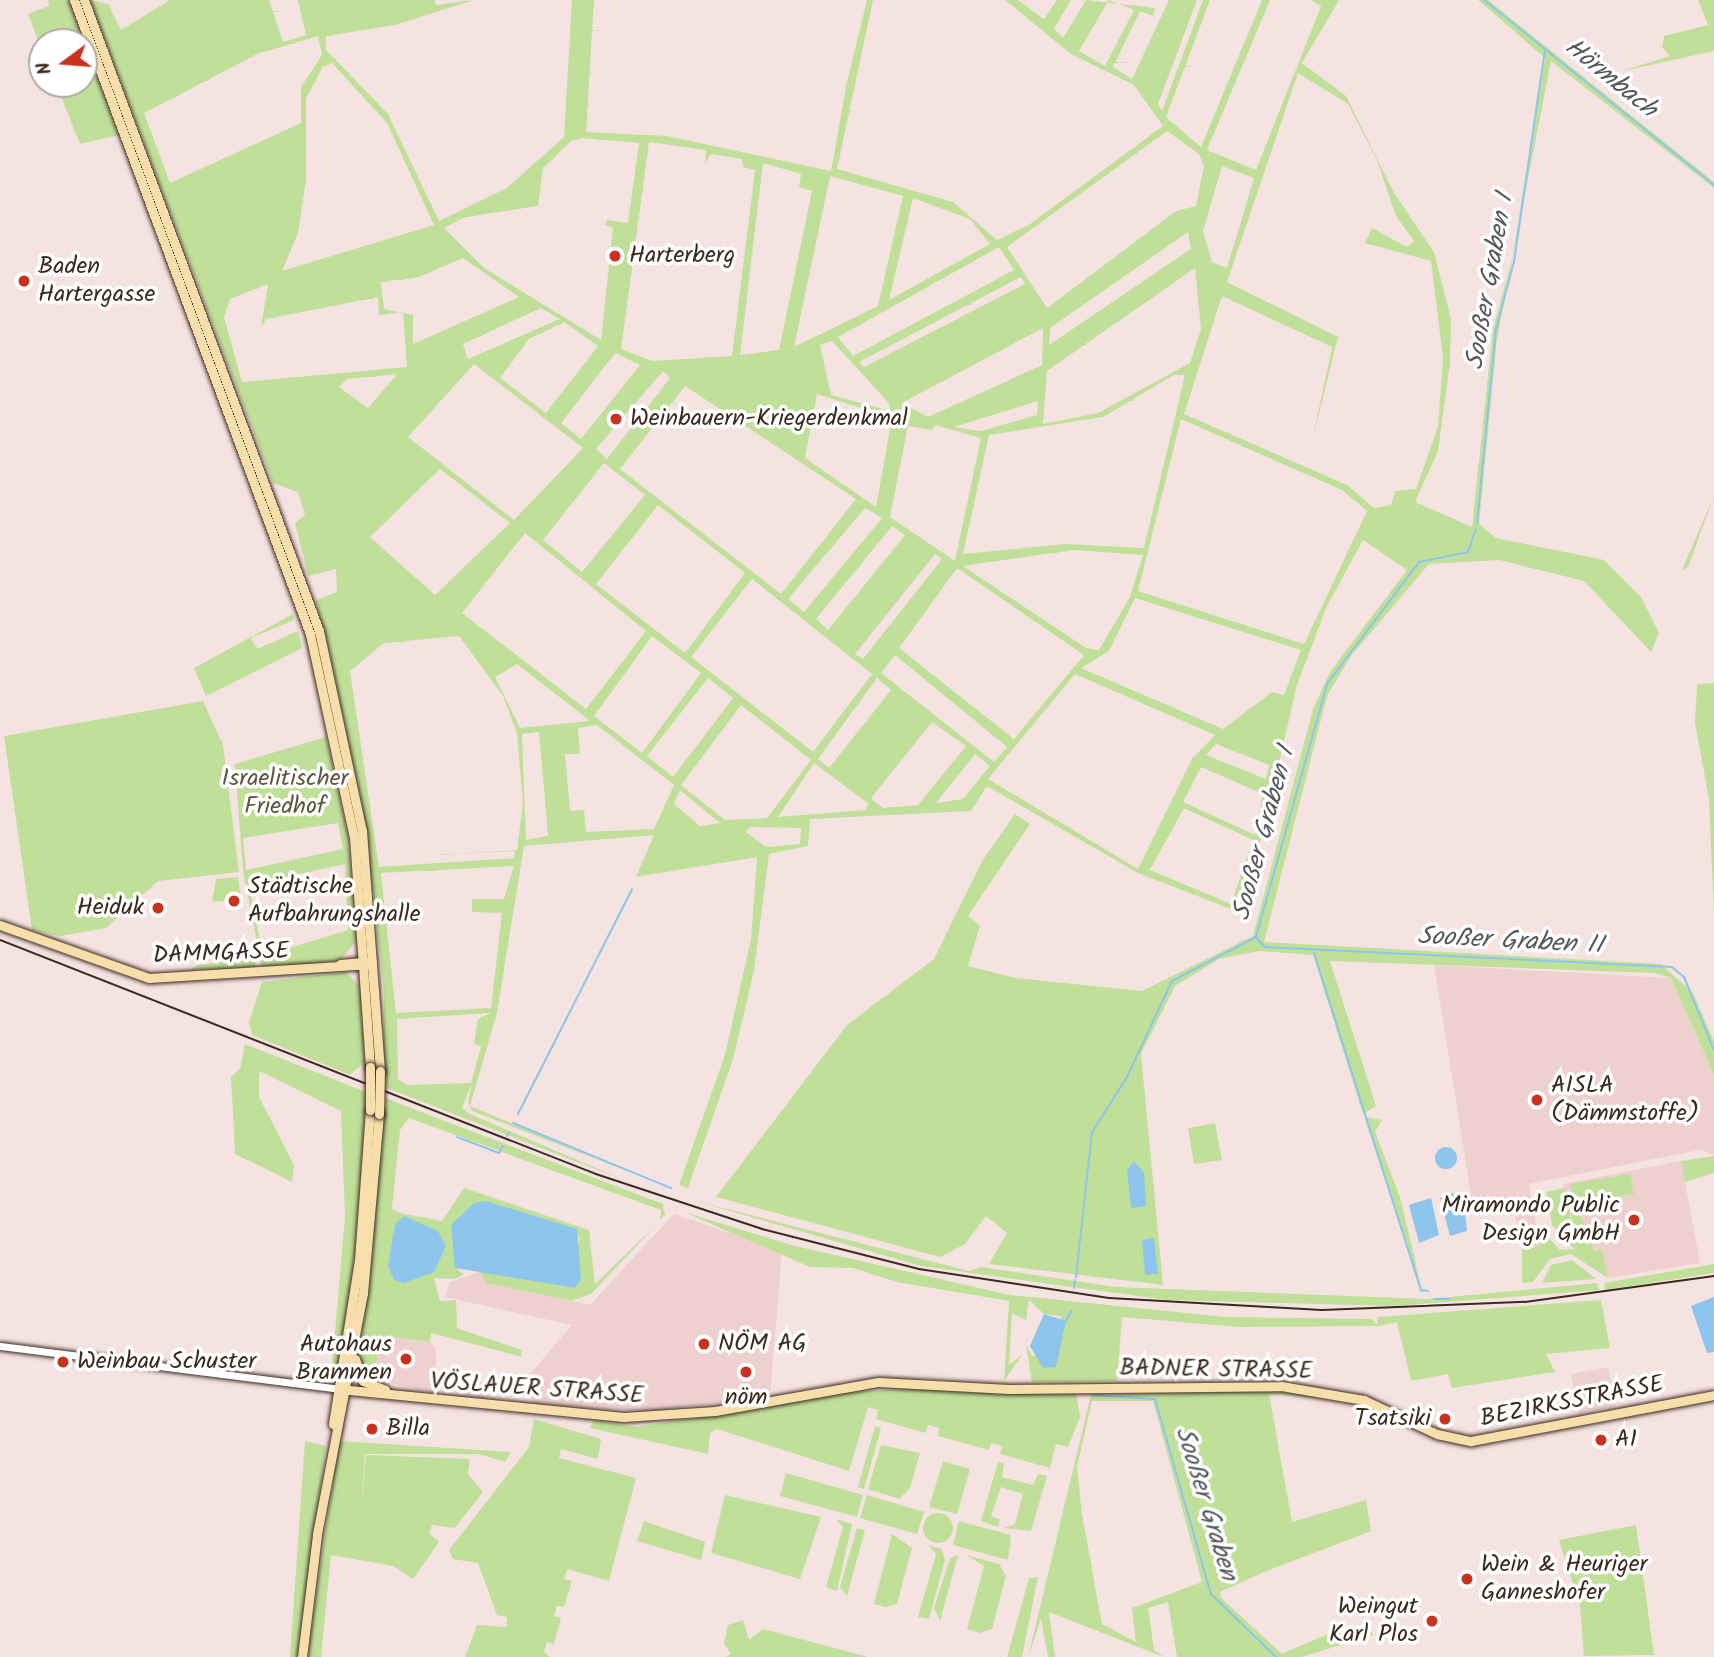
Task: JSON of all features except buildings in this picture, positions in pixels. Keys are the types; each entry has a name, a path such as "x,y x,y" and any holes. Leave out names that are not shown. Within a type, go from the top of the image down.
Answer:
{"main road":[{"path":"74,0 310,634 349,810 370,963 370,1067 374,1112 358,1323 359,1376 399,1397"},
{"path":"84,0 263,466 319,631 353,776 380,1071 342,1389 324,1491 302,1657"},
{"name":"DAMMGASSE","path":"0,925 149,978 370,963"},
{"path":"365,934 351,965 368,986"},
{"path":"342,1389 358,1323"},
{"name":"VÖSLAUER STRASSE","path":"342,1389 399,1397 644,1417 878,1382 1071,1388"},
{"name":"BADNER STRASSE","path":"1071,1388 1306,1389 1374,1404 1437,1434"},
{"name":"BEZIRKSSTRASSE","path":"1437,1434 1498,1439 1714,1395"}],"street":[{"name":"VÖSLAUER STRASSE","path":"0,1346 342,1389"}],"shaded area":[{"path":"1434,965 1671,978 1714,1075 1714,1155 1700,1150 1529,1184 1540,1246 1522,1249 1512,1200 1473,1207"},
{"path":"1681,1161 1700,1263 1608,1278 1602,1249 1576,1250 1552,1225 1571,1221 1563,1184"},
{"name":"nöm","path":"674,1214 782,1250 770,1396 653,1411 531,1405 530,1374 572,1325 445,1297 450,1282 479,1272 487,1283 590,1305"},
{"name":"Autohaus Brammen","path":"384,1336 430,1342 436,1348 435,1394 371,1378"},
{"path":"1608,1367 1616,1406 1579,1414 1571,1374"},
{"name":"Autohaus Brammen","path":"466,1379 483,1382 490,1401 463,1397"}],"green space":[{"path":"48,0 68,0 79,28 33,28 28,14 49,6"},
{"path":"90,0 108,4 121,30 170,0 269,0 283,42 306,35 298,0 435,0 436,5 474,0 395,25 326,36 326,50 388,114 439,221 507,188 564,137 572,0 594,0 586,132 667,136 831,171 847,82 867,0 873,0 837,169 953,202 997,240 1030,224 1163,126 1134,85 1071,54 1005,0 1018,0 1044,19 1057,0 1071,0 1054,29 1063,38 1086,0 1108,2 1079,51 1105,66 1134,10 1118,4 1155,8 1153,16 1140,11 1113,67 1132,79 1169,0 1197,0 1158,104 1162,111 1203,0 1210,0 1166,117 1201,147 1262,0 1270,0 1207,150 1256,170 1321,6 1310,0 1339,0 1302,63 1346,96 1394,193 1434,252 1451,319 1450,363 1438,451 1415,502 1472,527 1493,329 1512,259 1545,58 1478,0 1488,0 1714,182 1714,188 1551,61 1497,339 1479,524 1496,538 1604,560 1641,597 1659,633 1651,652 1584,581 1499,560 1429,564 1351,656 1327,696 1264,942 1661,964 1693,993 1714,1041 1714,1075 1671,978 1655,973 1330,961 1376,1106 1363,1114 1313,955 1259,951 1219,959 1175,986 1141,1054 1163,1285 989,1264 1007,1233 986,1216 965,1244 940,1257 716,1197 847,1025 934,959 982,861 1015,814 1030,824 968,916 980,926 968,966 1016,978 1142,991 1253,936 1313,709 1330,672 1407,570 1363,540 1327,606 1297,685 1261,840 1236,911 1138,873 987,786 971,811 810,819 808,846 769,854 754,971 733,1059 688,1188 679,1185 725,1055 751,939 757,857 636,877 654,835 524,846 497,1013 470,1106 632,1173 472,1111 468,1102 472,1083 462,1108 470,1114 626,1181 384,1087 384,990 367,837 316,600 337,592 336,569 308,576 295,523 305,515 298,492 273,483","holes":["318,36 322,55 301,87 301,123 170,183 144,113 259,53","332,63 387,123 434,225 282,271 298,233 306,180 306,99 323,66","1298,73 1348,104 1377,160 1396,216 1414,241 1407,247 1372,228 1365,243 1431,261 1443,358 1438,427 1416,489 1395,491 1391,505 1374,508 1347,485 1184,414 1222,296 1332,347 1312,442 1338,337 1227,282","1167,131 1199,154 1204,166 1196,206 1176,211 1047,308 1007,247","583,138 639,143 628,223 607,220 605,225 613,228 601,340 484,268 444,228 465,217 538,206 543,168 571,141","649,142 706,150 705,163 711,154 742,159 743,167 755,170 732,356 652,361 621,349","763,163 801,174 799,187 812,191 779,350 740,355","1222,166 1254,178 1227,268 1212,262 1203,231","830,176 903,196 878,306 794,347","913,198 970,219 990,244 889,300","1188,232 1191,249 1049,345 1050,328","999,247 1014,270 853,356 838,337","463,258 519,297 413,344 413,315 403,313 407,367 242,382 224,317 230,299 268,284 261,328 266,319 378,297 379,315 400,312 384,309 381,282 419,277","1195,268 1201,329 1190,363 1098,413 1043,424 1047,371","1021,277 1025,284 864,367 859,362","541,308 560,319 468,359 463,344","564,322 598,346 546,413 500,378 529,339","1043,328 1042,365 928,417 902,403","832,341 888,402 891,411 831,395 820,345","615,353 640,365 581,439 561,423","474,364 583,448 514,520 408,437","663,371 670,378 607,459 596,449","397,374 368,408 339,387 347,379","1174,375 1185,375 1144,548 1066,544 963,554 989,435 1103,417","685,386 856,499 781,594 620,469","817,394 892,418 876,507 805,458","1038,401 1037,415 981,431 954,427","1181,419 1342,490 1367,511 1304,644 1138,591","935,425 981,438 955,561 890,517 908,426 932,430","604,463 645,495 582,572 543,540","440,469 510,523 435,595 370,537","658,505 745,573 685,653 596,584","865,508 882,518 804,612 788,599","892,526 905,535 828,630 816,619","525,533 646,631 586,709 462,613","1074,550 1143,555 1130,597 1099,650 1086,648 963,566","935,554 942,559 863,659 855,654","957,568 1084,655 1014,739 899,648","752,579 872,674 813,752 691,657","1135,598 1301,650 1284,695 1272,692 1223,729 1081,668 1109,651","459,636 503,696 517,733 523,803 517,850 431,855 515,851 514,858 379,867 350,671 384,643","652,636 701,673 642,753 594,716","895,655 1007,747 994,762 881,673","517,664 589,720 589,721 520,728 495,677","1075,674 1215,735 1192,759 1138,869 988,779","708,678 733,698 673,777 647,756","877,678 891,690 829,768 818,759","741,705 811,760 767,818 725,820 681,785","932,722 966,746 918,805 883,808 871,798","597,725 674,785 654,829 586,832 584,810 570,811 565,754 580,754 578,728","539,732 548,836 526,840 522,734","1216,744 1269,765 1266,779 1206,755","975,754 990,766 963,799 936,803","814,763 869,804 865,810 778,817","1201,767 1263,794 1255,835 1183,802","680,790 720,823 700,826 674,804","1184,808 1253,840 1231,904 1150,870","750,827 801,828 800,844 766,847 746,832","514,866 504,899 472,899 472,912 502,913 491,1008 396,1013 381,873","491,1013 478,1019 474,1043 481,1047 471,1083 407,1085 398,1079 397,1019"]},
{"path":"1698,0 1714,0 1714,51 1619,72 1670,56 1662,47 1664,36 1708,25"},
{"path":"98,80 119,135 80,144 62,98 98,98"},
{"path":"1714,496 1688,567 1682,570"},
{"path":"293,614 294,620 251,638 257,649 298,631 302,648 206,696 194,668"},
{"path":"1714,683 1714,915 1709,799 1695,723 1697,684"},
{"path":"203,701 223,745 239,872 158,881 106,928 60,936 32,930 4,736"},
{"name":"Israelitischer Friedhof","path":"326,737 347,832 357,940 340,960 262,970 243,871 235,764","holes":["338,823 343,849 246,870 243,838","345,864 348,930 263,956 249,885"]},
{"path":"238,877 241,899 212,902 216,879"},
{"path":"255,957 255,968 191,970 197,965"},
{"path":"345,972 363,989 365,1062 350,1075 252,1035 249,1022 262,982"},
{"path":"245,1044 366,1092 360,1220 338,1368 332,1367 345,1216 341,1111 259,1071 259,1097 294,1165 292,1182 235,1154 231,1077 240,1069"},
{"path":"385,1098 663,1204 665,1215 660,1220 661,1210 409,1118 400,1130 392,1209 400,1213 442,1221 464,1188 589,1230 595,1284 657,1224 591,1294 571,1301 487,1283 479,1272 544,1278 564,1287 580,1237 455,1268 464,1274 455,1279 434,1278 440,1301 456,1300 457,1328 521,1350 522,1357 431,1333 430,1342 384,1336 371,1378 359,1360"},
{"path":"1364,1117 1382,1120 1375,1132 1400,1197 1423,1294"},
{"path":"1215,1123 1222,1160 1194,1164 1188,1128"},
{"path":"1714,1156 1714,1173 1685,1182 1681,1161"},
{"path":"1630,1174 1634,1194 1585,1203 1579,1211 1594,1250 1602,1249 1608,1278 1571,1254 1550,1259 1533,1282 1522,1283 1522,1249 1540,1246 1536,1224 1560,1250 1575,1249 1552,1225 1546,1192 1564,1188 1571,1221 1562,1223 1572,1222 1571,1184"},
{"path":"692,1200 969,1271 981,1267 1116,1287 1428,1299 1597,1283 1599,1290 1395,1306 1167,1300 921,1266"},
{"path":"684,1212 791,1245 1010,1295 1225,1317 1372,1319 1377,1325 1378,1317 1601,1300 1610,1348 1546,1354 1555,1372 1452,1388 1448,1374 1411,1381 1397,1322 1378,1326 1239,1327 1122,1317 1117,1381 1032,1382 1026,1345 1033,1357 1062,1316 1044,1314 1029,1300 1026,1320 1012,1313 1009,1365 1022,1355 1004,1381 1009,1301 897,1282 853,1268 810,1267"},
{"path":"1572,1260 1596,1279 1542,1283 1551,1265"},
{"path":"1714,1264 1714,1273 1605,1290 1604,1283"},
{"path":"906,1389 1076,1394 1080,1417 1068,1447 1056,1444 1050,1468 1000,1454 1002,1446 991,1443 989,1450 938,1436 939,1428 928,1425 926,1433 876,1419 878,1410 868,1407 849,1471 717,1429 710,1433 708,1454 590,1428 594,1420 636,1427 760,1408 761,1414 764,1408 830,1393"},
{"path":"1289,1390 1320,1398 1269,1394 1292,1522 1366,1500 1371,1531 1264,1572 1220,1592 1221,1598 1282,1654 1346,1626 1349,1636 1370,1629 1373,1635 1302,1657 1177,1657 1168,1602 1148,1608 1154,1650 1164,1657 1049,1612 1055,1657 1048,1657 1041,1619 1028,1657 1091,1395","holes":["1092,1401 1153,1401 1202,1582 1132,1608 1136,1642 1102,1624 1082,1514 1077,1467"]},
{"path":"534,1419 601,1439 598,1459 561,1449 559,1458 636,1478 609,1581 567,1569 564,1579 572,1581 564,1607 557,1606 554,1616 561,1618 554,1644 547,1642 544,1652 550,1657 465,1657 477,1625 506,1627 507,1617 497,1615 478,1563 453,1559 449,1550 529,1447"},
{"path":"875,1426 881,1428 864,1489 858,1487"},
{"path":"305,1441 326,1446 297,1657 290,1657"},
{"path":"339,1441 511,1452 505,1462 479,1454 365,1454 361,1512 366,1455 470,1459 468,1474 483,1492 455,1528 432,1525 429,1533 439,1542 413,1579 393,1566 331,1555 321,1657 307,1657"},
{"path":"881,1445 920,1453 910,1488 899,1499 868,1489"},
{"path":"943,1461 970,1469 957,1514 929,1507"},
{"path":"998,1462 1004,1464 1002,1477 1033,1485 1038,1474 1047,1476 1031,1531 1004,1528 1015,1524 1023,1494 1001,1487 991,1516 1000,1520 998,1527 981,1521"},
{"path":"786,1473 863,1495 857,1517 780,1496"},
{"path":"725,1495 821,1517 800,1579 711,1553"},
{"path":"867,1495 924,1512 917,1534 860,1518"},
{"path":"938,1513 949,1517 953,1528 949,1539 938,1543 927,1539 923,1528 927,1517"},
{"path":"836,1519 852,1524 837,1591 826,1587 843,1527"},
{"path":"644,1521 705,1542 701,1560 637,1541"},
{"path":"959,1521 1011,1535 1008,1560 953,1545"},
{"path":"1636,1525 1654,1655 1584,1656 1580,1606 1559,1540"},
{"path":"857,1528 865,1530 847,1596 840,1587"},
{"path":"892,1534 912,1548 897,1604 885,1607 874,1604"},
{"path":"928,1545 942,1549 945,1560 929,1619 918,1617 936,1554"},
{"path":"958,1555 940,1621 934,1608 950,1558"},
{"path":"966,1555 999,1564 1006,1576 992,1629 980,1633 967,1629 984,1566"},
{"path":"1038,1577 1022,1657 1007,1657 1029,1578"},
{"path":"743,1620 749,1640 763,1629 868,1657 726,1657 731,1654 724,1644 728,1625"}],"water":[{"path":"1446,1147 1454,1150 1457,1158 1454,1166 1446,1169 1438,1166 1435,1158 1438,1150"},
{"path":"1134,1161 1144,1173 1146,1206 1131,1208 1127,1170"},
{"path":"1453,1193 1464,1203 1467,1231 1450,1236 1440,1198"},
{"path":"1431,1198 1439,1235 1419,1243 1409,1205"},
{"path":"486,1201 577,1229 581,1280 575,1288 455,1268 451,1225 474,1203"},
{"path":"404,1216 438,1231 446,1246 434,1272 404,1283 394,1280 388,1266 395,1224"},
{"path":"1154,1238 1158,1274 1145,1275 1142,1240"},
{"path":"1714,1297 1714,1352 1707,1353 1691,1306"},
{"path":"1044,1314 1066,1321 1056,1367 1043,1368 1030,1346"}],"waterway":[{"name":"Hörmbach","path":"1484,0 1714,185"},
{"name":"Sooßer Graben I","path":"1477,523 1496,329 1514,262 1545,49"},
{"name":"Sooßer Graben I","path":"1076,1277 1092,1132 1127,1077 1172,981 1256,937 1327,684 1419,562 1468,552 1476,529"},
{"path":"518,1114 632,889"},
{"name":"Sooßer Graben II","path":"1256,938 1265,947 1672,967 1684,977 1714,1050"},
{"path":"1314,953 1421,1290 1428,1291"},
{"path":"513,1123 671,1188"},
{"path":"507,1136 509,1132"},
{"path":"457,1137 499,1153 503,1146"},
{"name":"Sooßer Graben","path":"1074,1288 1075,1280"},
{"path":"1434,1299 1449,1299"},
{"name":"Sooßer Graben","path":"1066,1321 1071,1311"},
{"name":"Sooßer Graben","path":"1093,1395 1155,1399 1211,1594 1276,1657"}],"railway":[{"path":"0,940 596,1174 762,1229 919,1269 1109,1298 1322,1310 1525,1302 1714,1276"}],"place":[{"name":"Harterberg","path":"615,256"},
{"name":"Baden Hartergasse","path":"24,281"},
{"name":"Weinbauern-Kriegerdenkmal","path":"616,419"},
{"name":"Städtische Aufbahrungshalle","path":"234,901"},
{"name":"Heiduk","path":"158,908"},
{"name":"AISLA (Dämmstoffe)","path":"1537,1100"},
{"name":"Miramondo Public Design GmbH","path":"1634,1220"},
{"name":"NÖM AG","path":"704,1344"},
{"name":"Autohaus Brammen","path":"406,1359"},
{"name":"Weinbau Schuster","path":"63,1362"},
{"name":"nöm","path":"746,1372"},
{"name":"Tsatsiki","path":"1445,1419"},
{"name":"Billa","path":"372,1429"},
{"name":"A1","path":"1601,1440"},
{"name":"Wein & Heuriger Ganneshofer","path":"1467,1579"},
{"name":"Weingut Karl Plos","path":"1432,1621"}]}
